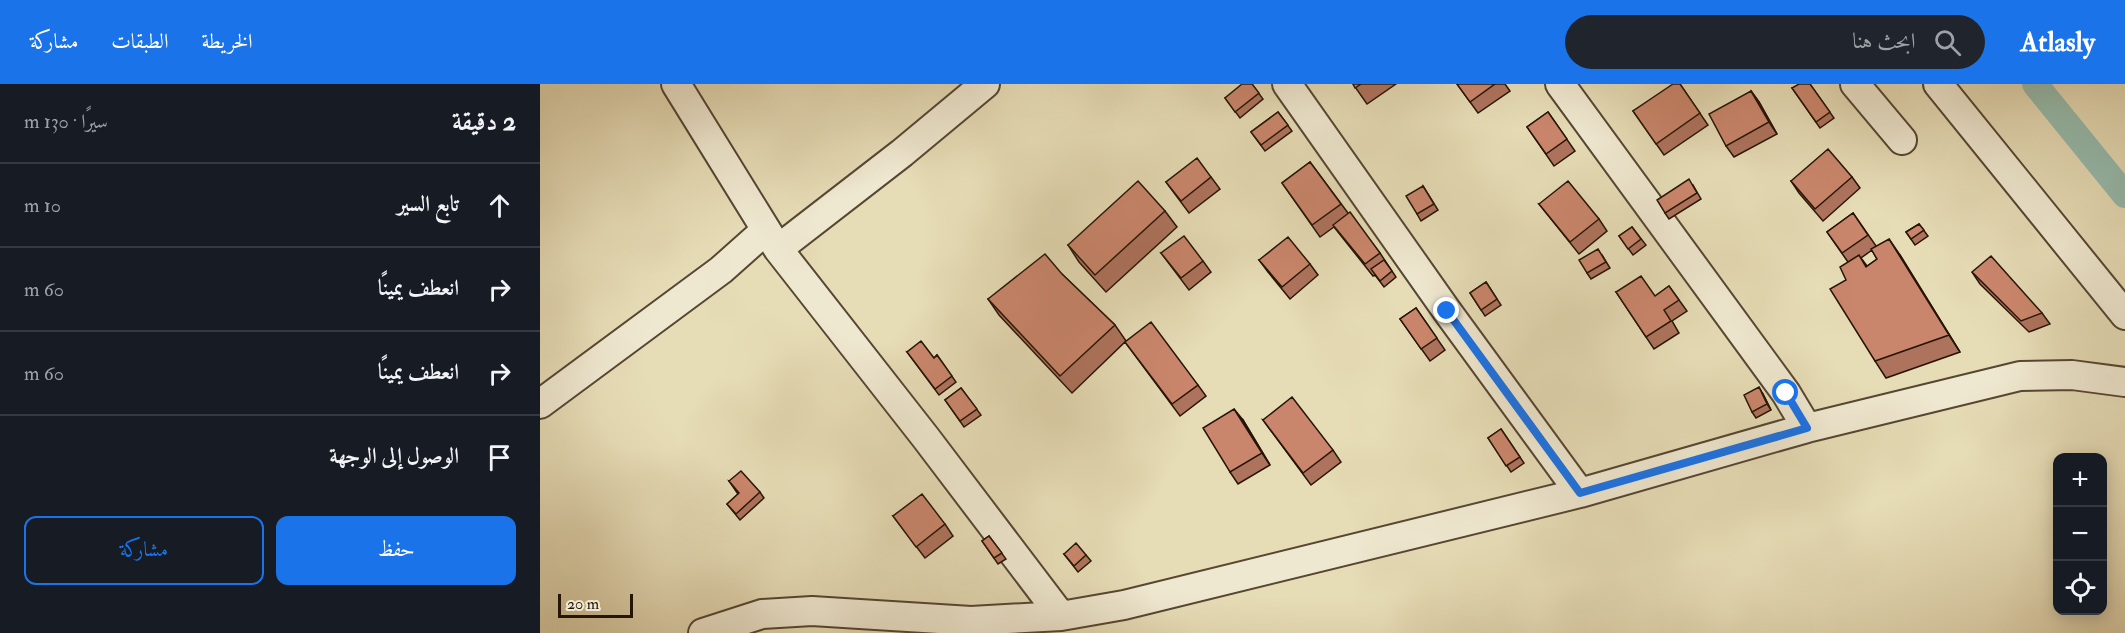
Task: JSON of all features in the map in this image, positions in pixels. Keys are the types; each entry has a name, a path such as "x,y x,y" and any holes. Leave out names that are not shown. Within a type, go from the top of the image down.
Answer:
{"street":[{"path":"676,84 772,239 1061,616"},
{"path":"540,404 721,270 902,153 985,84"},
{"path":"1287,84 1447,311 1580,493"},
{"path":"1560,84 1786,393 1807,428"},
{"path":"1855,84 1902,140"},
{"path":"1938,84 2125,315"},
{"path":"703,633 762,614 802,612 971,621 1061,616 1136,603 1580,493 1807,428 2020,376 2072,375 2125,382"}],"building":[{"path":"1242,84 1252,84 1259,93 1235,112 1225,98"},
{"path":"1457,84 1495,84 1470,102"},
{"path":"1673,84 1680,84 1700,113 1656,144 1633,111"},
{"path":"1799,84 1810,84 1830,112 1816,122 1792,88"},
{"path":"1751,91 1769,122 1726,146 1709,114"},
{"path":"1278,112 1288,125 1261,145 1251,132"},
{"path":"1548,112 1567,139 1546,154 1527,127"},
{"path":"1828,149 1852,177 1815,209 1791,181"},
{"path":"1197,158 1211,177 1181,201 1166,182"},
{"path":"1310,162 1341,204 1312,225 1282,183"},
{"path":"1689,179 1697,193 1665,213 1657,200"},
{"path":"1138,181 1165,211 1095,275 1068,245"},
{"path":"1568,181 1599,219 1570,242 1539,204"},
{"path":"1423,186 1434,204 1417,214 1406,196"},
{"path":"1350,212 1380,253 1365,264 1333,225"},
{"path":"1853,213 1868,235 1842,253 1827,232"},
{"path":"1919,224 1924,230 1911,239 1906,232"},
{"path":"1632,227 1641,239 1628,249 1619,236"},
{"path":"1184,236 1203,261 1181,278 1161,253"},
{"path":"1288,237 1310,264 1282,287 1259,260"},
{"path":"1889,239 1949,335 1875,361 1830,289 1846,280 1840,267 1859,255 1866,267 1877,259 1871,249"},
{"path":"1598,249 1606,262 1587,273 1579,260"},
{"path":"1045,254 1062,274 1115,325 1060,376 988,299"},
{"path":"1991,256 2042,313 2021,321 1972,272"},
{"path":"1384,260 1392,271 1380,281 1371,269"},
{"path":"1641,276 1655,296 1669,286 1679,300 1664,310 1671,321 1646,337 1616,292"},
{"path":"1486,282 1497,299 1481,310 1470,293"},
{"path":"1416,308 1437,338 1421,349 1400,319"},
{"path":"1151,322 1198,385 1172,404 1125,342"},
{"path":"921,341 934,358 937,355 952,376 935,389 907,352"},
{"path":"1759,387 1767,404 1752,412 1744,395"},
{"path":"961,388 977,409 960,421 945,400"},
{"path":"1292,397 1333,450 1303,473 1263,420"},
{"path":"1234,409 1262,453 1230,472 1203,428"},
{"path":"1501,429 1520,457 1506,466 1488,438"},
{"path":"741,471 760,492 736,514 727,504 739,493 729,481"},
{"path":"922,494 945,524 916,547 893,516"},
{"path":"989,536 1002,553 994,558 982,541"},
{"path":"1076,543 1086,555 1074,566 1064,554"}],"waterway":[{"path":"2035,84 2125,195"}],"route":[{"path":"1447,311 1580,493 1807,428 1786,393"}]}
